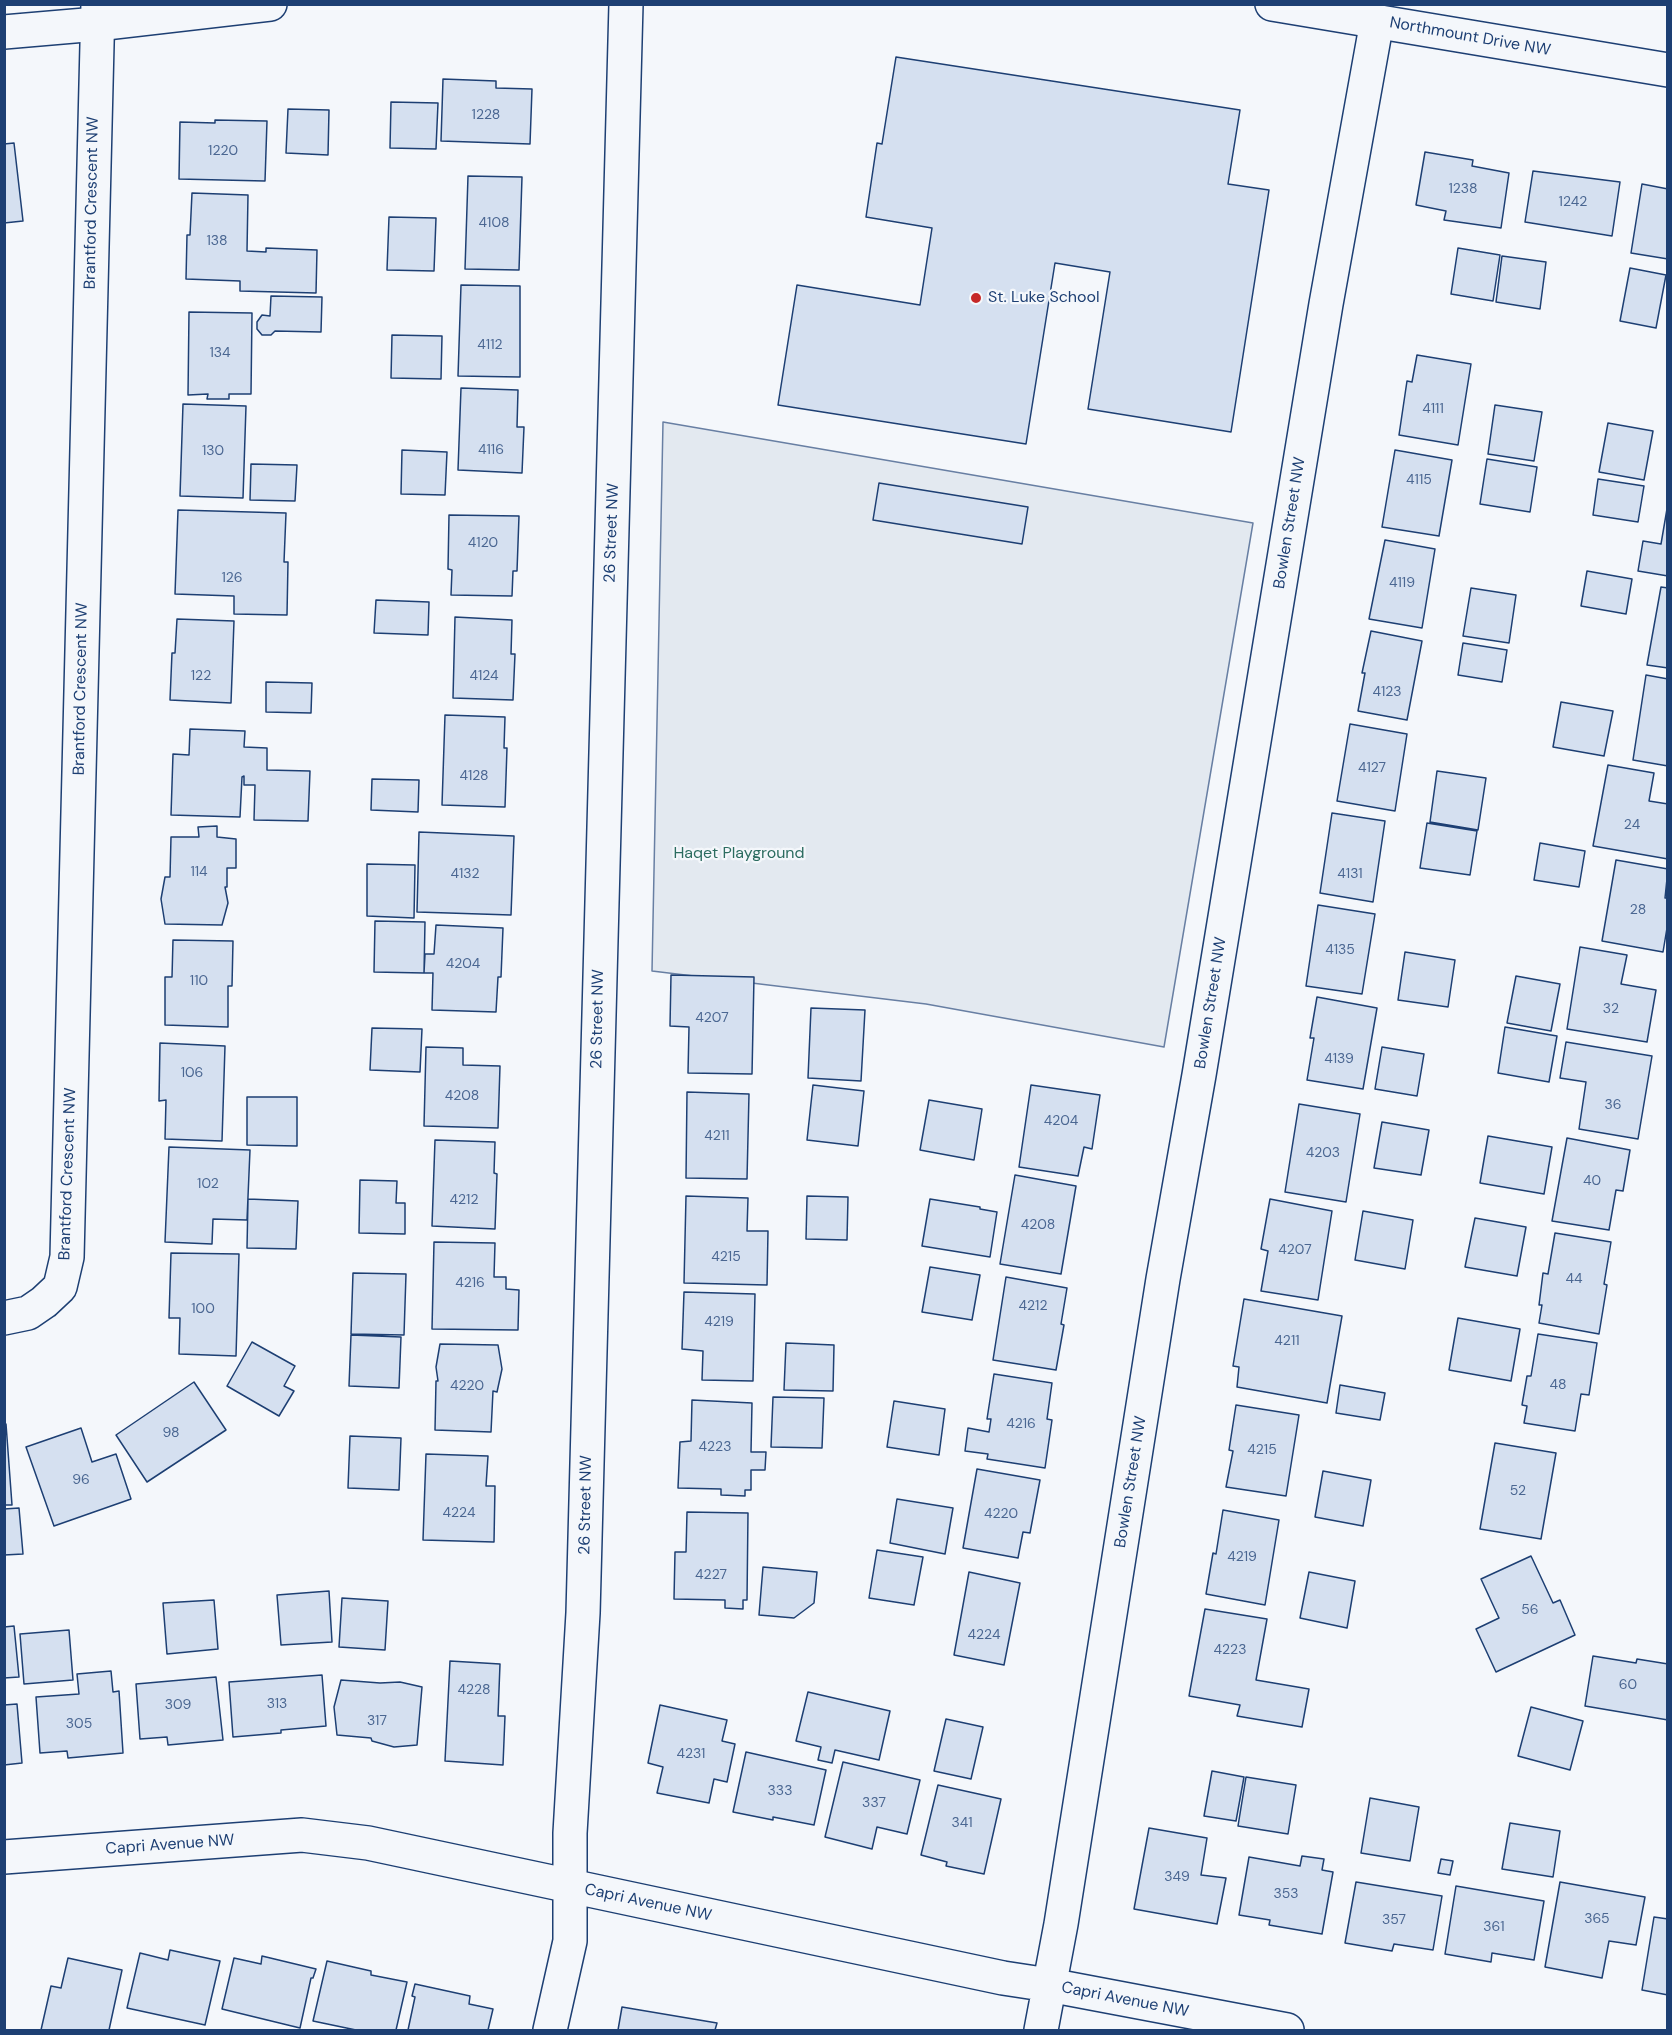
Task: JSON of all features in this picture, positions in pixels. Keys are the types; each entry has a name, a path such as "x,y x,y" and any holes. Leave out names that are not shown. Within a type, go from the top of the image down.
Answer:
{"street":[{"path":"4,32 97,14 270,4"},
{"name":"26 Street NW","path":"550,2031 570,1941 570,1833 583,1613 626,4"},
{"name":"Northmount Drive NW","path":"1272,4 1668,70"},
{"name":"Brantford Crescent NW","path":"4,1318 28,1312 44,1302 60,1287 67,1257 97,14"},
{"name":"Bowlen Street NW","path":"1041,2031 1063,1912 1163,1279 1199,1075 1326,304 1377,21"},
{"name":"Capri Avenue NW","path":"6,1864 302,1835 368,1843 1003,1978 1287,2031"}],"green space":[{"name":"Haqet Playground","path":"663,422 1253,523 1164,1047 926,1004 652,971"}],"building":[{"path":"896,57 1240,110 1228,184 1269,190 1231,432 1088,409 1110,272 1055,263 1026,444 778,405 797,285 920,305 932,228 866,217 877,143 882,144"},
{"path":"443,79 496,81 496,88 532,89 530,144 441,141"},
{"path":"391,102 438,103 436,149 390,148"},
{"path":"288,109 329,110 328,155 286,153"},
{"path":"215,120 267,121 265,181 179,179 180,122 215,123"},
{"path":"14,143 23,221 4,223 4,144"},
{"path":"1425,152 1473,160 1472,166 1509,173 1501,228 1444,220 1446,211 1416,205"},
{"path":"1533,171 1620,182 1612,236 1525,222"},
{"path":"468,176 522,177 519,270 465,269"},
{"path":"1642,184 1668,189 1668,259 1631,253"},
{"path":"192,193 248,195 247,251 266,252 266,248 317,250 316,293 240,291 240,281 186,279 187,235 190,235"},
{"path":"389,217 436,218 434,271 387,270"},
{"path":"1458,248 1500,255 1493,301 1451,294"},
{"path":"1502,256 1546,262 1540,309 1496,302"},
{"path":"1630,268 1666,275 1656,328 1620,321"},
{"path":"461,285 520,286 520,377 458,376"},
{"path":"271,296 322,297 321,332 275,331 271,335 262,335 257,329 257,322 262,315 270,316"},
{"path":"189,312 252,313 251,394 229,394 229,399 207,399 208,394 188,395"},
{"path":"392,335 442,336 441,379 391,378"},
{"path":"1417,355 1471,364 1458,445 1399,435 1407,381 1412,382"},
{"path":"461,388 518,390 517,427 524,427 522,473 458,470"},
{"path":"183,404 246,406 243,498 180,496"},
{"path":"1495,405 1542,412 1534,461 1488,454"},
{"path":"1608,423 1653,431 1644,480 1599,472"},
{"path":"402,450 447,452 445,495 401,494"},
{"path":"1395,450 1452,460 1439,536 1382,527"},
{"path":"1487,459 1537,467 1530,512 1480,504"},
{"path":"251,464 297,465 295,501 250,500"},
{"path":"1598,479 1644,486 1638,522 1593,515"},
{"path":"879,483 1028,507 1022,544 873,520"},
{"path":"1668,503 1668,576 1638,571 1643,541 1661,544"},
{"path":"178,510 286,513 284,562 288,562 287,615 234,614 234,596 175,594"},
{"path":"449,515 519,516 517,571 513,571 512,596 451,595 452,570 448,569"},
{"path":"1385,540 1435,549 1422,628 1369,619"},
{"path":"1587,571 1632,579 1626,614 1581,606"},
{"path":"1661,587 1668,588 1668,668 1647,665"},
{"path":"1471,588 1516,595 1509,643 1463,636"},
{"path":"376,600 429,602 428,635 374,633"},
{"path":"455,617 512,620 511,654 515,654 513,700 453,698"},
{"path":"177,619 234,621 231,703 170,700 172,653 175,653"},
{"path":"1371,631 1422,641 1407,720 1358,711 1365,673 1362,673"},
{"path":"1463,643 1507,650 1502,682 1458,675"},
{"path":"1646,675 1668,679 1668,766 1633,760"},
{"path":"266,682 312,683 311,713 266,712"},
{"path":"1561,702 1613,711 1604,756 1553,747"},
{"path":"445,715 505,717 504,748 507,748 505,807 442,805"},
{"path":"1350,724 1407,734 1395,811 1337,801"},
{"path":"190,729 245,731 244,747 267,748 267,770 310,771 308,821 254,820 255,785 244,785 244,776 242,777 240,817 171,815 173,754 189,755"},
{"path":"1608,765 1654,773 1649,801 1668,804 1668,859 1593,846"},
{"path":"1437,771 1486,778 1478,830 1430,822"},
{"path":"372,779 419,780 418,812 371,810"},
{"path":"1332,813 1385,821 1373,902 1320,893"},
{"path":"1427,823 1477,831 1470,875 1420,868"},
{"path":"217,826 217,837 236,839 236,868 227,868 227,887 225,887 228,903 222,925 165,924 161,899 165,877 170,877 171,837 199,837 198,827"},
{"path":"419,832 514,836 511,915 417,912"},
{"path":"1540,843 1585,851 1579,887 1534,880"},
{"path":"1616,860 1668,869 1665,898 1668,898 1668,922 1663,952 1602,941"},
{"path":"367,864 415,865 414,918 367,916"},
{"path":"1318,905 1375,914 1362,994 1306,986"},
{"path":"375,921 425,922 424,973 374,972"},
{"path":"436,925 503,928 501,977 498,977 496,1012 432,1010 433,973 424,973 425,954 434,954"},
{"path":"173,940 233,941 232,986 228,986 228,1027 165,1025 165,977 172,977"},
{"path":"1580,947 1627,955 1621,984 1656,990 1647,1042 1567,1029"},
{"path":"1405,952 1455,960 1448,1007 1398,1000"},
{"path":"671,975 754,977 752,1074 688,1073 689,1027 670,1026"},
{"path":"1516,976 1560,984 1551,1031 1507,1023"},
{"path":"1317,997 1377,1008 1363,1089 1307,1080 1314,1038 1310,1038"},
{"path":"811,1008 865,1010 861,1081 808,1078"},
{"path":"1505,1027 1557,1036 1549,1082 1498,1073"},
{"path":"372,1028 422,1029 420,1072 370,1070"},
{"path":"1566,1042 1652,1056 1638,1139 1579,1129 1586,1082 1560,1078"},
{"path":"160,1043 225,1046 222,1141 165,1139 166,1100 159,1101"},
{"path":"426,1047 463,1048 463,1065 500,1066 498,1128 424,1126"},
{"path":"1382,1047 1424,1054 1417,1096 1375,1089"},
{"path":"813,1085 864,1091 858,1146 807,1140"},
{"path":"1031,1085 1100,1095 1092,1149 1084,1147 1078,1176 1019,1167"},
{"path":"687,1092 749,1094 747,1179 686,1178"},
{"path":"247,1097 297,1097 297,1146 247,1145"},
{"path":"929,1100 982,1109 974,1160 920,1150"},
{"path":"1299,1104 1360,1114 1346,1202 1285,1192"},
{"path":"1382,1122 1429,1130 1421,1175 1374,1168"},
{"path":"1488,1136 1552,1147 1544,1194 1480,1183"},
{"path":"1567,1138 1630,1150 1623,1191 1616,1190 1609,1230 1552,1221"},
{"path":"435,1140 495,1142 494,1173 497,1174 495,1229 432,1226"},
{"path":"169,1147 250,1150 247,1220 213,1219 212,1244 165,1242"},
{"path":"1015,1175 1076,1186 1061,1274 1000,1264"},
{"path":"360,1180 397,1181 396,1203 405,1203 405,1234 359,1233"},
{"path":"686,1196 748,1198 747,1231 768,1231 767,1285 684,1283"},
{"path":"807,1196 848,1197 847,1240 806,1239"},
{"path":"248,1199 298,1201 296,1249 247,1248"},
{"path":"930,1199 997,1212 990,1257 922,1246"},
{"path":"1270,1199 1332,1211 1318,1300 1261,1291 1268,1251 1261,1249"},
{"path":"1363,1211 1413,1220 1405,1269 1355,1260"},
{"path":"1475,1218 1526,1227 1517,1276 1465,1267"},
{"path":"1555,1233 1611,1242 1599,1334 1539,1323 1543,1273 1548,1274"},
{"path":"434,1242 495,1243 494,1277 506,1277 506,1289 519,1290 518,1330 432,1329"},
{"path":"171,1253 239,1254 236,1356 179,1354 180,1318 169,1318"},
{"path":"930,1267 980,1275 972,1320 922,1312"},
{"path":"353,1273 406,1274 404,1335 351,1334"},
{"path":"1006,1277 1067,1288 1061,1324 1064,1325 1056,1370 993,1360"},
{"path":"684,1292 755,1294 753,1381 702,1380 703,1351 682,1349"},
{"path":"1244,1299 1342,1316 1327,1403 1237,1387 1239,1367 1233,1366"},
{"path":"1458,1318 1520,1329 1511,1381 1449,1370"},
{"path":"1538,1334 1597,1343 1589,1395 1581,1394 1575,1431 1524,1423 1527,1406 1522,1405 1527,1376 1531,1376"},
{"path":"351,1335 401,1337 399,1388 349,1386"},
{"path":"252,1342 295,1366 284,1386 294,1391 279,1416 227,1386"},
{"path":"786,1343 834,1345 833,1391 784,1390"},
{"path":"440,1344 498,1345 502,1369 497,1392 493,1391 491,1432 435,1430 436,1381 438,1381 436,1367"},
{"path":"994,1374 1052,1383 1047,1419 1052,1420 1045,1468 987,1459 988,1454 965,1451 968,1428 989,1432 991,1419 987,1419"},
{"path":"194,1382 226,1430 147,1482 116,1435"},
{"path":"1340,1385 1385,1393 1380,1420 1336,1413"},
{"path":"773,1397 824,1398 822,1448 771,1447"},
{"path":"692,1400 752,1403 751,1452 766,1452 765,1470 751,1470 751,1490 745,1490 745,1496 721,1495 721,1489 678,1488 680,1442 691,1441"},
{"path":"894,1401 945,1409 939,1455 887,1447"},
{"path":"1236,1405 1299,1415 1286,1496 1226,1487 1233,1451 1229,1450"},
{"path":"4,1424 6,1424 12,1505 4,1505"},
{"path":"81,1428 92,1462 116,1454 131,1499 54,1526 26,1447"},
{"path":"350,1436 401,1438 399,1490 348,1488"},
{"path":"1495,1443 1556,1453 1541,1539 1480,1529"},
{"path":"426,1454 488,1456 486,1486 495,1486 494,1542 423,1540"},
{"path":"977,1469 1040,1480 1030,1533 1023,1532 1018,1558 963,1548"},
{"path":"1323,1471 1371,1480 1363,1526 1315,1517"},
{"path":"897,1499 953,1508 945,1554 890,1543"},
{"path":"19,1508 23,1554 4,1555 4,1509"},
{"path":"1223,1510 1279,1520 1265,1605 1206,1594 1213,1553 1216,1554"},
{"path":"687,1512 748,1513 747,1600 743,1600 743,1609 725,1608 725,1600 674,1599 675,1552 686,1552"},
{"path":"877,1550 923,1557 914,1605 869,1598"},
{"path":"1531,1556 1553,1603 1560,1600 1575,1635 1496,1672 1476,1629 1499,1618 1481,1579"},
{"path":"763,1567 817,1572 814,1603 794,1618 759,1615"},
{"path":"969,1572 1020,1583 1004,1665 954,1655"},
{"path":"1309,1572 1355,1581 1347,1628 1300,1618"},
{"path":"329,1591 332,1642 281,1645 277,1595"},
{"path":"342,1598 388,1601 385,1650 339,1647"},
{"path":"214,1600 218,1649 167,1654 163,1603"},
{"path":"1205,1609 1267,1619 1256,1680 1309,1689 1302,1727 1237,1716 1240,1705 1189,1696"},
{"path":"14,1626 19,1677 4,1678 4,1627"},
{"path":"69,1630 73,1680 24,1684 20,1634"},
{"path":"1593,1656 1636,1663 1637,1659 1668,1664 1668,1720 1585,1706"},
{"path":"450,1661 500,1664 498,1716 505,1716 503,1765 445,1761"},
{"path":"111,1671 113,1692 119,1691 123,1753 68,1758 67,1751 40,1753 36,1697 79,1694 77,1674"},
{"path":"322,1675 326,1726 233,1737 229,1682"},
{"path":"216,1677 223,1740 168,1745 167,1737 140,1739 136,1684"},
{"path":"341,1680 400,1682 422,1687 417,1745 394,1747 372,1741 371,1738 337,1735 334,1707"},
{"path":"808,1692 890,1711 879,1760 835,1750 832,1763 818,1760 821,1747 796,1741"},
{"path":"17,1704 22,1763 4,1765 4,1705"},
{"path":"660,1705 727,1720 722,1741 735,1744 727,1782 714,1779 709,1803 657,1793 663,1767 648,1763"},
{"path":"1531,1707 1583,1721 1570,1770 1518,1756"},
{"path":"946,1719 983,1727 971,1779 934,1771"},
{"path":"746,1752 826,1770 814,1825 733,1812"},
{"path":"843,1762 920,1780 907,1834 877,1827 872,1849 825,1837"},
{"path":"1212,1771 1244,1777 1236,1821 1204,1816"},
{"path":"1246,1777 1296,1785 1288,1834 1238,1826"},
{"path":"938,1785 1001,1799 984,1874 946,1866 947,1862 921,1855"},
{"path":"1370,1798 1419,1807 1410,1861 1361,1853"},
{"path":"1510,1823 1560,1831 1553,1877 1502,1869"},
{"path":"1149,1828 1207,1838 1201,1875 1226,1878 1217,1924 1134,1909"},
{"path":"1302,1856 1324,1859 1322,1870 1333,1872 1322,1934 1269,1925 1270,1920 1239,1915 1249,1857 1300,1866"},
{"path":"1441,1859 1453,1861 1450,1875 1438,1873"},
{"path":"1356,1882 1442,1896 1433,1950 1394,1944 1392,1951 1345,1943"},
{"path":"1560,1882 1645,1897 1636,1945 1609,1941 1602,1978 1545,1967"},
{"path":"1456,1886 1544,1901 1534,1960 1492,1953 1491,1962 1445,1954"},
{"path":"1654,1917 1668,1919 1668,1995 1642,1990"},
{"path":"170,1950 220,1961 205,2025 127,2008 140,1953 168,1960"},
{"path":"262,1956 316,1969 311,1978 300,2028 222,2009 234,1958 261,1964"},
{"path":"68,1958 122,1970 109,2030 41,2030 51,1986 61,1988"},
{"path":"327,1961 371,1971 371,1975 407,1982 396,2030 356,2030 313,2021"},
{"path":"415,1984 470,1996 469,2004 493,2009 488,2030 408,2030 415,1997 412,1996"},
{"path":"622,2007 717,2023 715,2030 618,2030"}],"place":[{"name":"St. Luke School","path":"976,298"}]}
